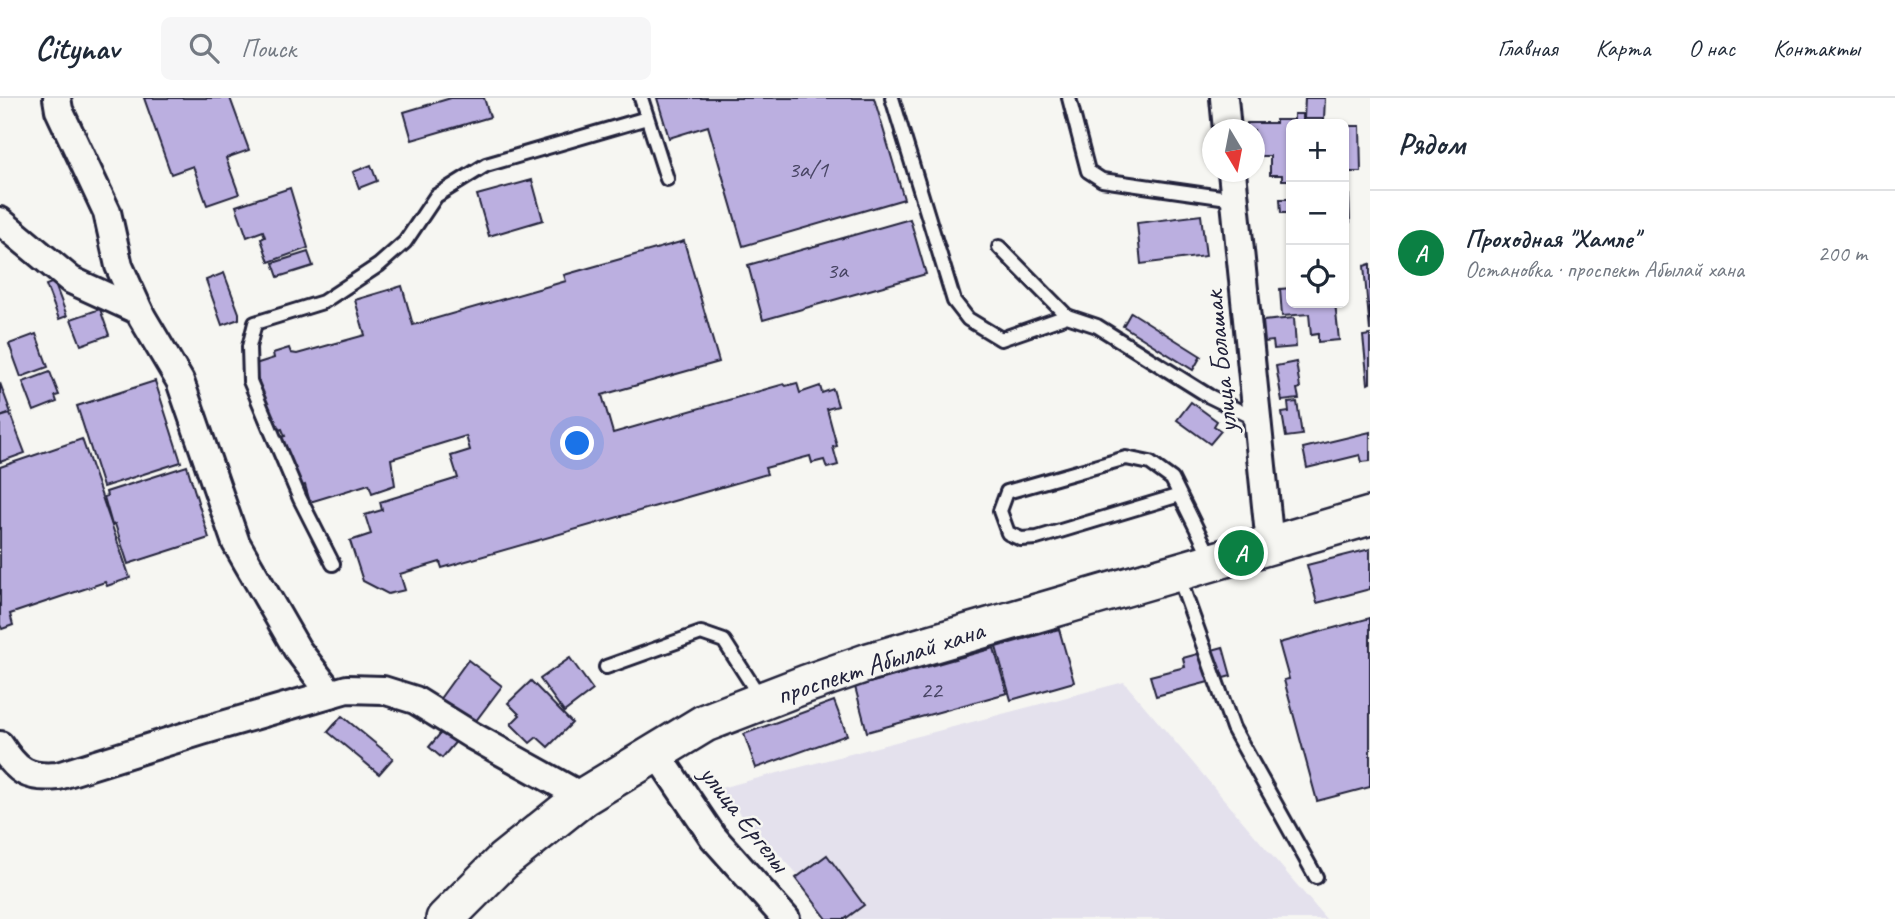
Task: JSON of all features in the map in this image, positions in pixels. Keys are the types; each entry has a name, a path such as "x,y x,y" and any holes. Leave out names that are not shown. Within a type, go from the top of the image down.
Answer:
{"main road":[{"name":"проспект Абылай хана","path":"445,919 503,861 583,797 705,723 869,662 1370,516"}],"street":[{"path":"57,98 59,110 107,212 119,266 139,311 180,382 236,543 297,649 331,694"},
{"path":"1224,98 1226,119"},
{"name":"улица Болашак","path":"1233,182 1270,545"},
{"path":"0,221 71,280 139,311"},
{"path":"0,745 11,762 24,773 40,778 58,776 347,689 383,690 415,700 473,736 583,797"},
{"name":"улица Ергелы","path":"657,754 713,837 786,919"}],"lane":[{"path":"641,98 667,179"},
{"path":"892,98 954,301 968,318 1001,339 1067,316"},
{"path":"1069,98 1088,171 1102,180 1235,199"},
{"path":"333,564 300,499 250,381 249,347 255,323 323,302 379,265 405,242 436,196 486,165 647,118"},
{"path":"999,247 1067,316 1097,326 1209,396 1257,419"},
{"path":"1180,495 1037,538 1021,540 1009,533 1000,511 1007,492 1126,458 1150,463 1172,479 1180,495 1212,561"},
{"path":"1177,571 1233,728 1316,877"},
{"path":"606,667 701,633 724,641 762,701"}],"shaded area":[{"path":"1124,682 1326,919 840,919 717,789"}],"building":[{"path":"144,98 230,98 249,150 226,158 239,194 207,205 193,166 171,174"},
{"path":"451,98 484,98 490,117 412,140 404,112"},
{"path":"657,98 874,98 904,199 743,246 708,126 669,138"},
{"path":"1305,98 1325,98 1324,119 1304,119"},
{"path":"1294,114 1303,114 1303,119 1294,119"},
{"path":"1276,120 1286,120 1286,180 1282,180 1282,175 1270,175 1270,156 1265,156 1265,123 1276,123"},
{"path":"1349,126 1360,126 1361,172 1349,172"},
{"path":"371,165 377,181 359,188 353,172"},
{"path":"532,180 543,220 489,236 477,195"},
{"path":"290,188 308,248 269,262 261,239 265,237 263,231 247,237 236,206"},
{"path":"1280,199 1286,199 1286,213 1281,213"},
{"path":"1201,215 1206,256 1141,264 1137,223"},
{"path":"910,219 926,274 763,320 748,265"},
{"path":"684,241 719,362 602,395 613,433 784,384 786,386 797,383 800,393 820,386 822,393 833,389 838,406 827,409 837,446 833,447 838,465 827,468 824,460 812,463 810,456 765,468 767,474 442,568 440,562 400,574 405,590 388,594 363,581 350,541 371,534 365,515 382,510 380,502 458,478 451,456 470,450 466,436 391,459 395,485 372,493 369,484 310,502 305,485 299,487 292,464 286,467 277,438 285,436 282,429 273,432 252,365 274,358 273,353 289,348 291,353 297,354 365,335 355,300 402,286 413,325 566,281 564,275"},
{"path":"308,252 313,266 278,277 273,263"},
{"path":"1370,264 1370,331 1364,266"},
{"path":"224,273 239,319 222,325 206,280"},
{"path":"54,282 67,316 59,319 46,285"},
{"path":"1286,288 1286,308 1336,308 1339,340 1318,342 1318,334 1311,335 1309,314 1282,316 1280,289"},
{"path":"100,309 109,335 81,345 71,319"},
{"path":"1131,312 1201,356 1193,370 1123,326"},
{"path":"1294,318 1296,347 1274,349 1273,341 1265,342 1263,321"},
{"path":"36,334 48,367 21,377 9,344"},
{"path":"1370,335 1370,383 1368,384 1363,336"},
{"path":"1296,362 1299,399 1282,401 1276,366"},
{"path":"50,372 59,395 55,396 57,402 34,411 23,382"},
{"path":"155,381 181,462 103,487 77,406"},
{"path":"0,383 11,413 0,417"},
{"path":"1191,402 1217,421 1214,426 1221,431 1210,444 1177,420"},
{"path":"1297,402 1302,435 1286,437 1282,413 1289,412 1288,403"},
{"path":"10,414 25,453 0,462 0,417"},
{"path":"1370,432 1370,461 1362,462 1360,455 1307,468 1303,448"},
{"path":"82,439 130,578 107,586 105,582 10,614 13,625 2,629 0,467"},
{"path":"187,466 209,538 128,564 115,524 112,525 104,497 107,496 106,492"},
{"path":"1370,549 1370,589 1317,603 1307,565"},
{"path":"1370,618 1370,787 1317,801 1284,680 1289,679 1279,643"},
{"path":"1059,629 1074,682 1011,700 996,647"},
{"path":"1223,647 1231,676 1156,696 1150,676 1185,667 1183,658"},
{"path":"994,648 1007,693 867,732 855,687"},
{"path":"570,658 593,690 564,712 540,679"},
{"path":"468,660 502,686 475,722 469,717 467,720 439,700"},
{"path":"531,681 572,723 548,747 537,737 530,743 511,724 520,715 508,703"},
{"path":"834,701 847,735 756,768 744,734"},
{"path":"342,716 393,758 379,774 328,732"},
{"path":"445,728 458,739 442,758 429,747"},
{"path":"827,855 864,905 845,919 827,919 796,878"}],"place":[{"name":"Проходная \"Хамле\"","path":"1241,553"}]}
